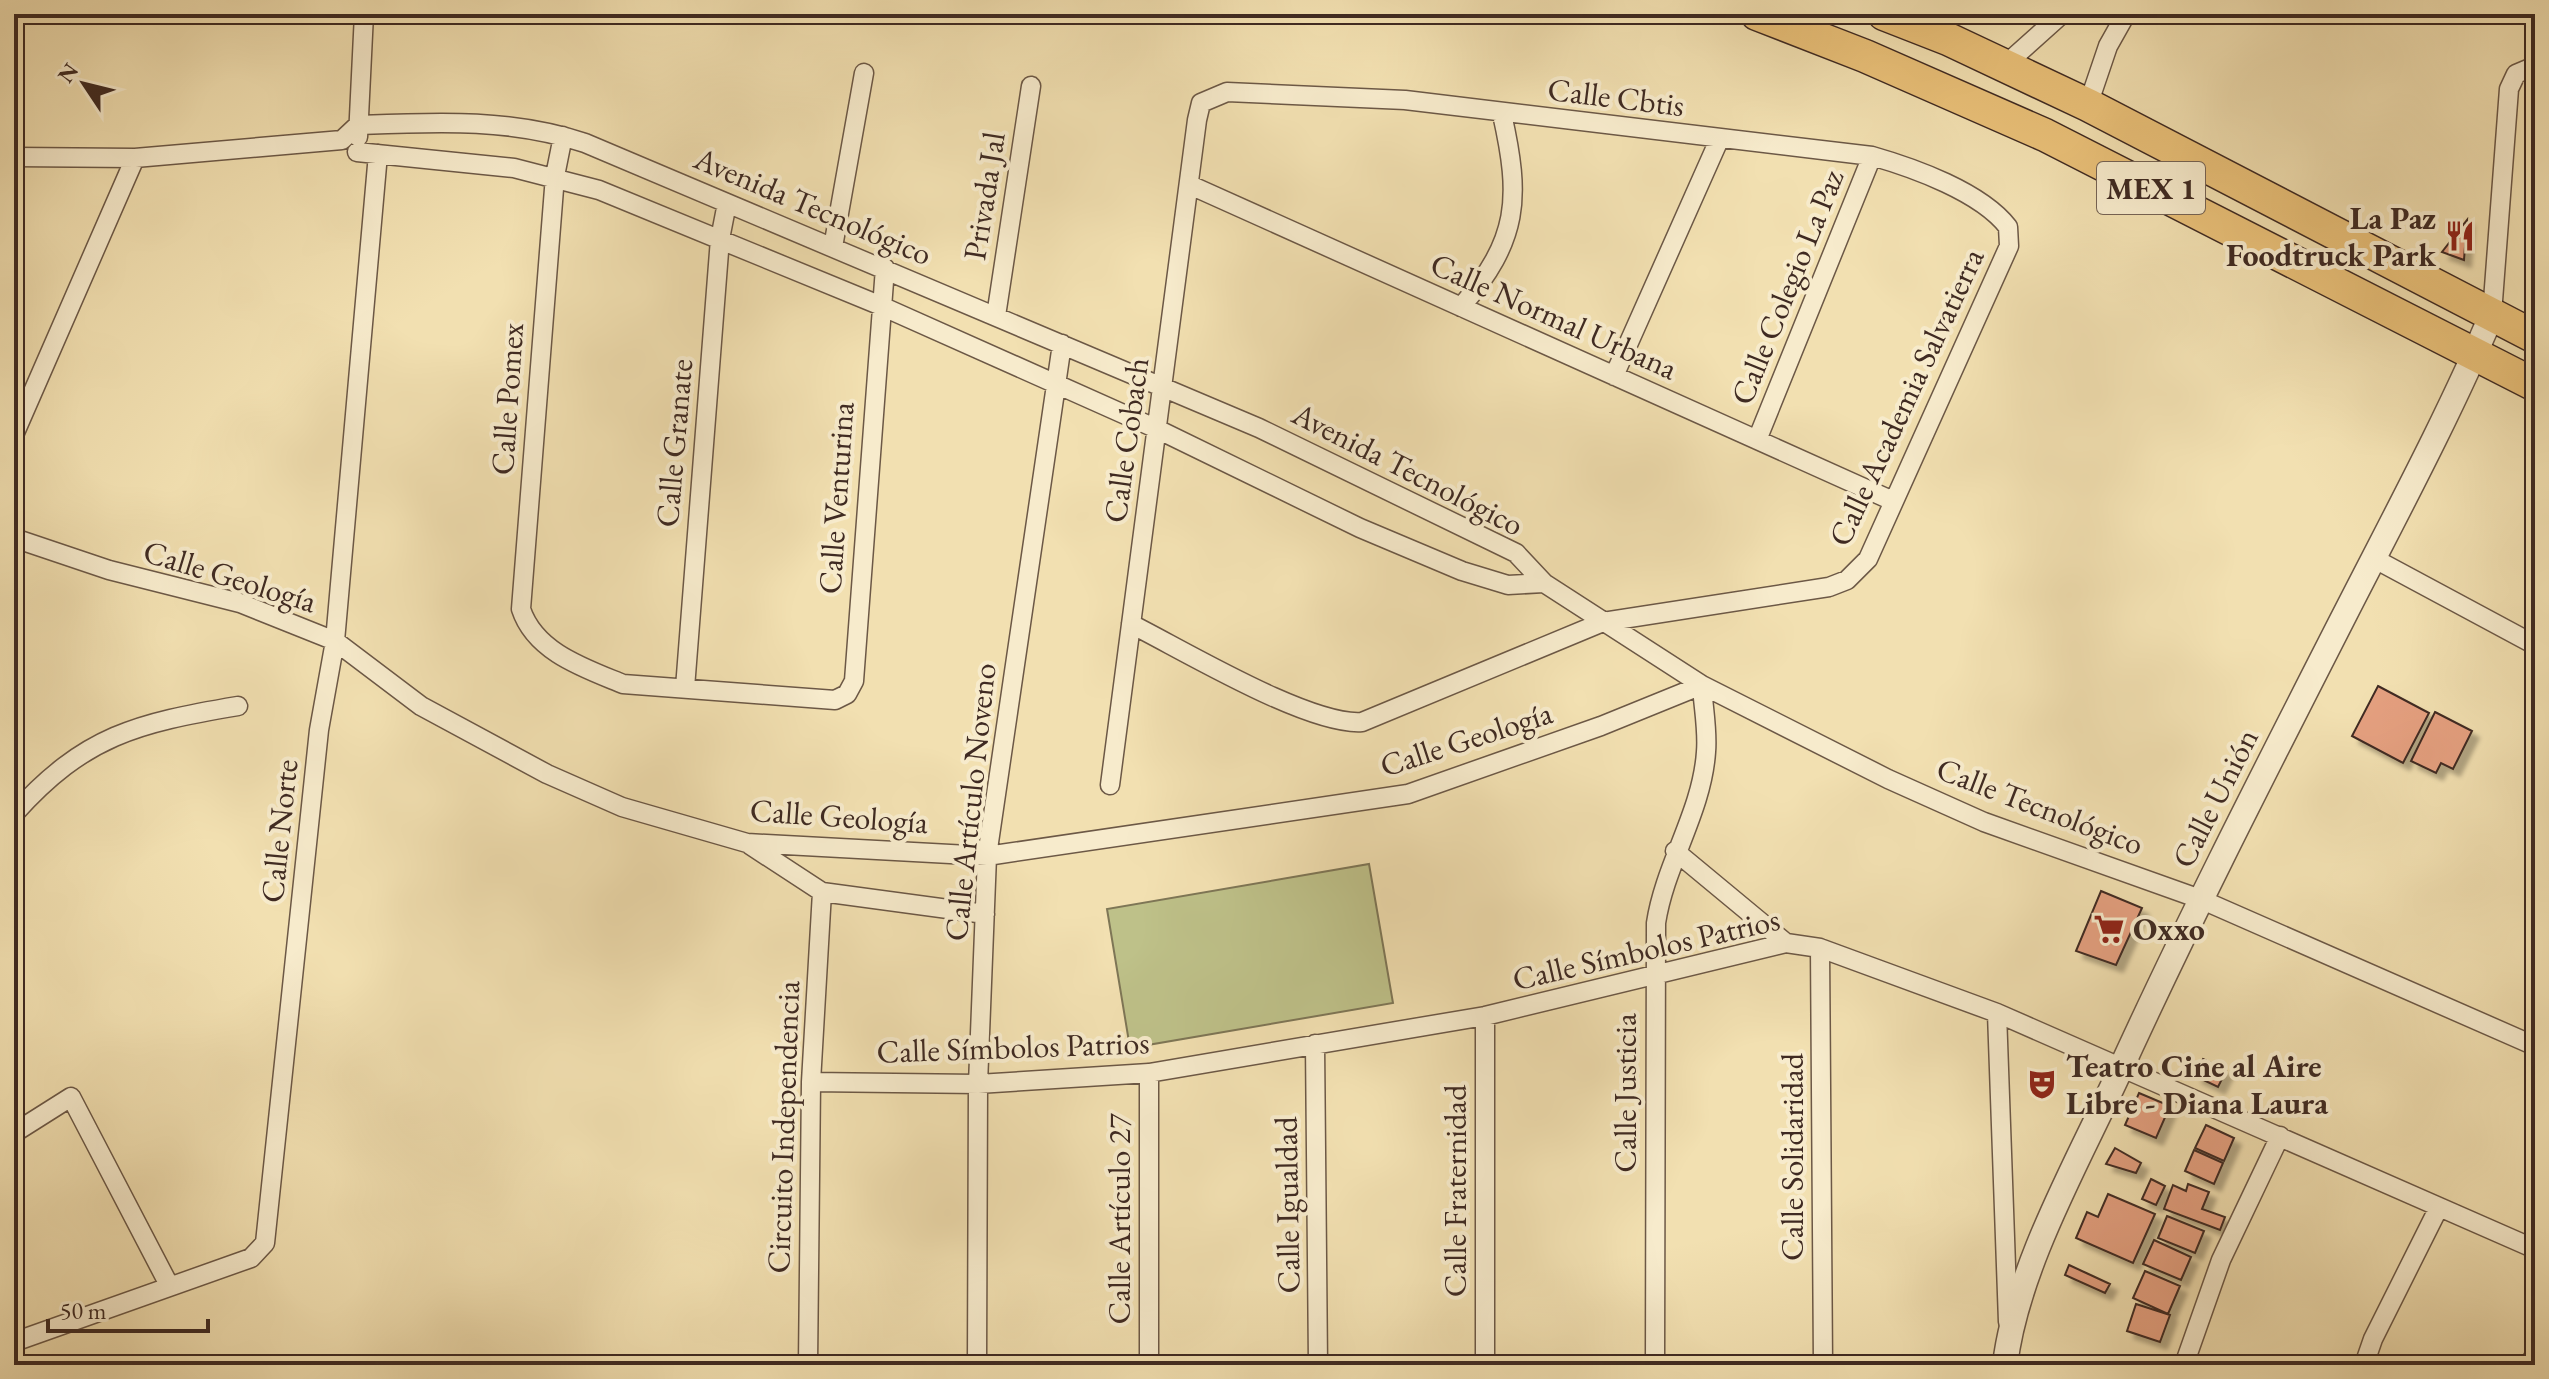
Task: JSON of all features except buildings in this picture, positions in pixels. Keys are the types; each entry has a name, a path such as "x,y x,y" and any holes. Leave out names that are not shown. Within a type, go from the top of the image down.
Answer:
{"highway":[{"name":"MEX 1","path":"1757,14 1865,56 2045,135 2535,385"},
{"name":"MEX 1","path":"1884,14 2005,65 2088,105 2535,337"}],"street":[{"path":"350,146 358,125 364,14"},
{"path":"2005,65 2062,14"},
{"path":"2088,105 2108,46 2126,14"},
{"path":"2492,314 2509,89 2516,74 2535,66"},
{"path":"833,247 864,73"},
{"name":"Privada Jal","path":"996,316 1031,86"},
{"name":"Calle Cbtis","path":"1201,103 1227,92 1405,100 1872,156 1980,201 2008,227"},
{"name":"Calle Cobach","path":"1110,785 1201,103"},
{"path":"1461,307 1488,275 1507,233 1513,203 1514,167 1502,114"},
{"name":"Avenida Tecnológico","path":"358,125 495,124 563,136 1163,386 1492,540 1516,553 1544,583"},
{"name":"Calle Pomex","path":"563,136 555,176 521,609 526,625 536,639 603,676 623,684 685,688"},
{"path":"1614,376 1719,140"},
{"name":"Avenida Tecnológico","path":"14,157 135,158 350,146 378,154 514,168 555,176 720,239 879,305 1157,429 1360,528 1462,571 1508,585 1544,583"},
{"name":"Calle Norte","path":"14,1342 251,1258 265,1243 319,730 335,641 378,154"},
{"name":"Calle Colegio La Paz","path":"1757,440 1872,156"},
{"path":"14,435 135,158"},
{"name":"Calle Normal Urbana","path":"1190,185 1893,501"},
{"name":"Calle Granate","path":"685,688 720,239 727,203"},
{"name":"Calle Academia Salvatierra","path":"1131,624 1304,711 1347,723 1362,722 1603,622 1792,595 1847,580 1868,559 2009,246 2008,227"},
{"name":"Calle Venturina","path":"685,688 835,700 847,694 854,681 879,305 885,268"},
{"name":"Calle Unión","path":"2005,1365 2009,1333 2036,1258 2122,1066 2200,899 2373,558 2492,314"},
{"name":"Calle Artículo Noveno","path":"977,1365 978,1084 987,856 1062,344"},
{"name":"Calle Geología","path":"14,538 109,570 240,603 335,641 421,706 547,774 622,807 747,843 987,856 1408,794 1601,726 1702,685"},
{"path":"2373,558 2535,645"},
{"name":"Calle Tecnológico","path":"1544,583 1702,685 1782,728 1984,822 2200,899 2535,1046"},
{"name":"Calle Justicia","path":"1655,1365 1654,976 1661,889 1697,796 1706,752 1702,685"},
{"path":"14,814 58,769 108,737 160,719 238,706"},
{"path":"747,843 822,892 985,914"},
{"path":"1675,851 1786,943"},
{"name":"Circuito Independencia","path":"808,1365 811,1082 822,892"},
{"name":"Calle Símbolos Patrios","path":"811,1082 978,1084 1149,1073 1485,1016 1786,943 1820,948 1997,1013 2535,1249"},
{"name":"Calle Solidaridad","path":"1820,948 1823,1365"},
{"path":"1997,1013 2009,1333"},
{"name":"Calle Fraternidad","path":"1485,1016 1485,1365"},
{"name":"Calle Igualdad","path":"1315,1044 1318,1365"},
{"name":"Calle Artículo 27","path":"1149,1073 1149,1365"},
{"path":"14,1133 71,1097 169,1285"},
{"path":"2184,1365 2221,1260 2280,1136"},
{"path":"2364,1365 2373,1339 2439,1207"},
{"path":"2529,1365 2535,1354"}],"green space":[{"path":"1369,864 1393,1003 1130,1048 1107,909"}],"place":[{"name":"La Paz Foodtruck Park","path":"2460,236"},
{"name":"Oxxo","path":"2109,929"},
{"name":"Teatro Cine al Aire Libre - Diana Laura","path":"2042,1084"}]}
